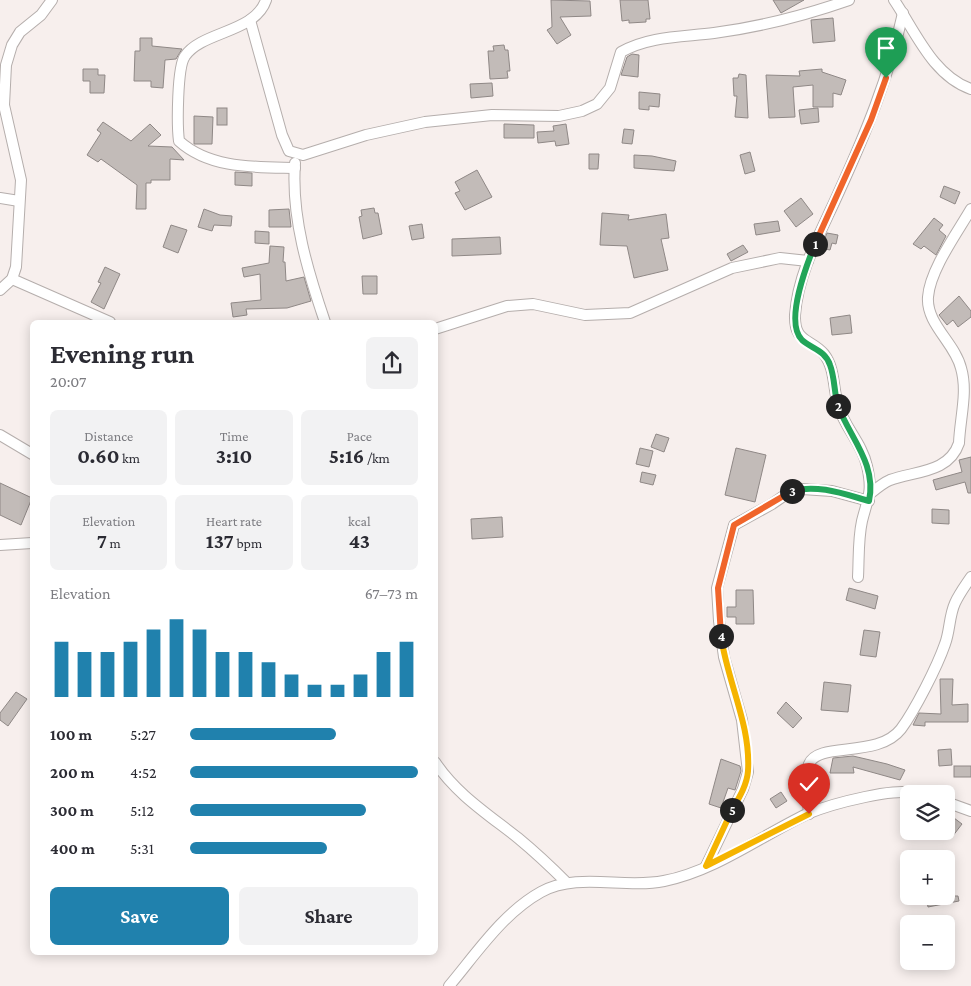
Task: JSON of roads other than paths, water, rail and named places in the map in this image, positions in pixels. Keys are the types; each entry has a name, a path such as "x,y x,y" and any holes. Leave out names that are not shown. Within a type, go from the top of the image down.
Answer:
{"street":[{"path":"0,290 12,279 16,267 20,180 4,105 6,65 12,45 20,32 41,15 52,0"},
{"path":"266,0 264,5 250,20 196,47 185,56 180,68 179,141 190,150 219,162 253,167 295,168"},
{"path":"250,20 282,135 289,151 303,155 366,135 425,122 492,115 559,116 582,111 596,104 610,88 621,52 632,46 652,40 716,33 813,12 849,0"},
{"path":"894,0 939,68 963,86 971,89"},
{"path":"858,577 862,520 870,497 867,463 842,416 830,364 819,350 803,341 796,326 799,295 808,261 871,120 896,47 902,13"},
{"path":"296,154 295,168 305,258 324,320"},
{"path":"0,198 19,201"},
{"path":"706,866 744,789 748,772 742,720 724,657 719,620 718,588 734,525 772,504 788,492 802,489 832,490 870,497 890,481 931,470 943,464 956,453 959,443 961,407 968,393 961,366 953,348 928,311 927,299 933,276 971,209"},
{"path":"438,328 507,306 533,304 585,315 630,313 732,268 780,258 808,261"},
{"path":"12,279 105,320"},
{"path":"0,435 30,453"},
{"path":"0,545 30,543"},
{"path":"809,814 807,776 808,765 812,758 820,752 831,750 850,751 871,747 900,730 939,660 946,643 954,605 971,577"},
{"path":"438,766 445,777 471,801 519,839 567,883"},
{"path":"448,986 508,918 525,902 542,892 567,883 638,884 664,881 706,866 809,814 840,802 885,793 900,793"},
{"path":"955,805 971,811"}]}
